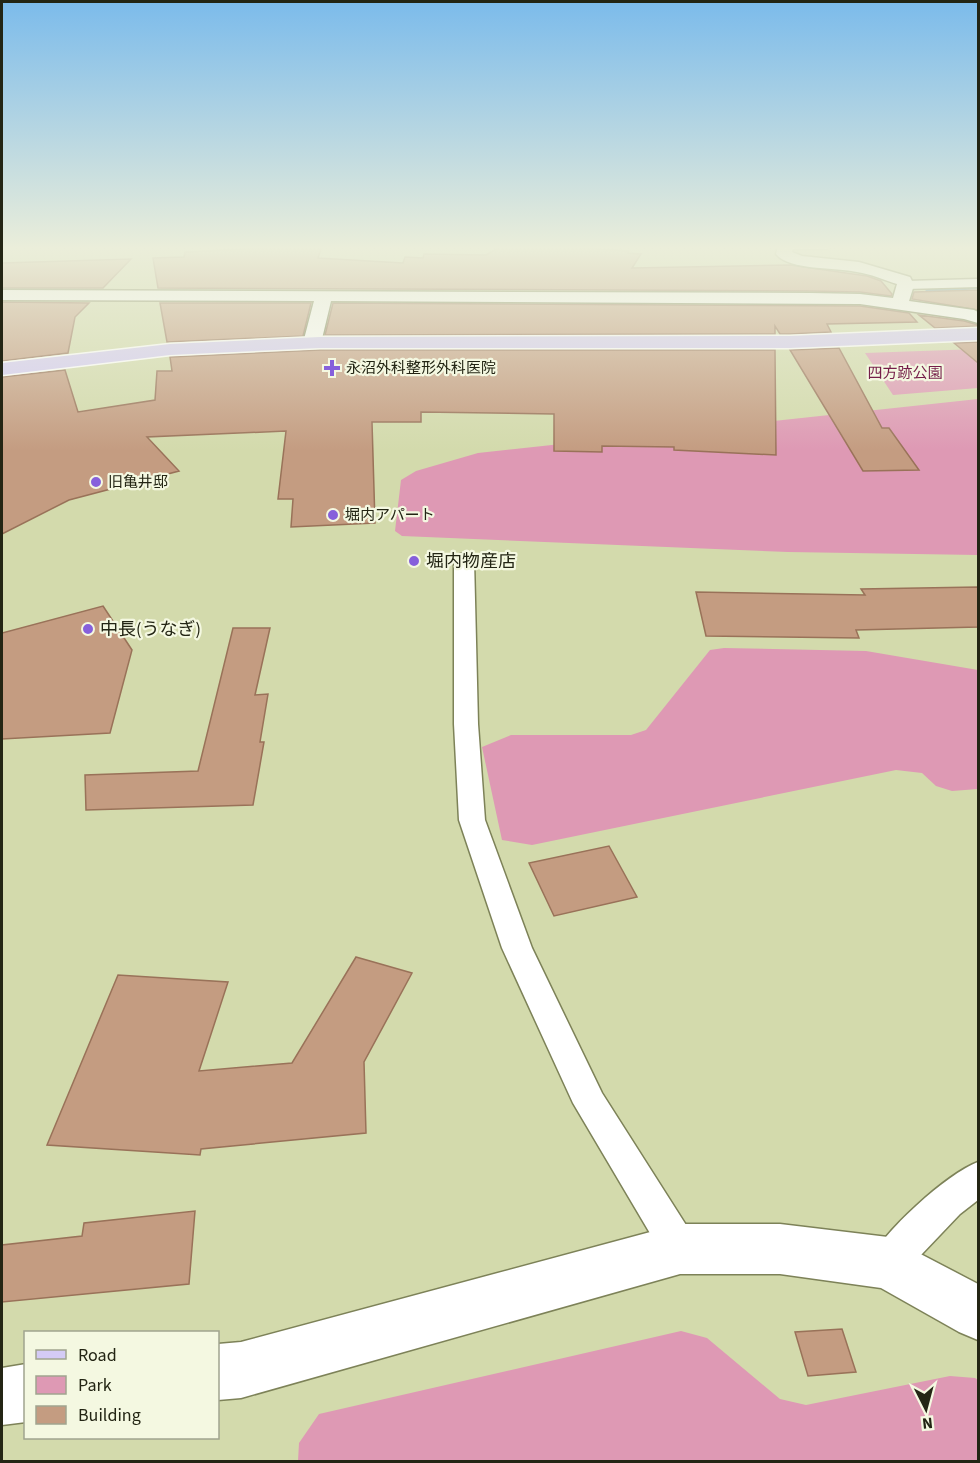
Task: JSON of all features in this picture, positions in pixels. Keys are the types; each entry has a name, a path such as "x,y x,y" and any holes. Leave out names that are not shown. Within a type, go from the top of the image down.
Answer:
{"main road":[{"path":"2,369 138,352 312,343 740,342 857,340 978,334"}],"street":[{"path":"312,343 319,314"},
{"path":"219,1372 241,1370 680,1249 780,1249 888,1263 978,1313"},
{"path":"2,1396 24,1393"}],"lane":[{"path":"464,559 466,724 472,820 518,948 590,1103 680,1249"},
{"path":"888,1263 946,1202 978,1179"}],"green space":[{"name":"四方跡公園","path":"978,349 978,388 893,395 865,353"},
{"path":"978,399 978,555 788,552 402,536 395,531 401,480 416,471 478,453"},
{"path":"724,648 866,651 978,670 978,789 952,791 936,786 922,773 896,770 532,845 502,840 482,747 511,735 631,735 646,730 710,650"},
{"path":"681,1331 707,1338 780,1399 806,1405 950,1376 975,1378 978,1380 978,1461 298,1461 299,1443 319,1414"}],"building":[{"path":"2,314 78,314 75,317 68,353 2,361"},
{"path":"162,314 308,314 303,336 167,342"},
{"path":"330,314 910,314 917,322 827,324 831,332 790,334 780,334 775,326 775,334 325,335"},
{"path":"919,315 964,321 978,326 935,328"},
{"path":"978,342 978,363 954,343"},
{"path":"839,348 882,428 889,428 919,470 863,471 790,350"},
{"path":"320,350 775,350 776,455 674,450 674,447 602,446 602,452 554,451 554,414 421,412 421,422 372,422 375,523 291,527 293,499 278,499 286,431 147,437 179,471 69,500 2,534 2,377 65,370 78,412 155,400 157,371 172,371 170,357"},
{"path":"978,587 978,627 856,630 859,638 706,636 696,592 865,595 861,589"},
{"path":"103,606 132,650 110,733 2,739 2,633"},
{"path":"233,628 270,628 255,695 268,694 260,742 264,742 253,805 86,810 85,775 198,771"},
{"path":"609,846 637,897 554,916 529,863"},
{"path":"356,957 412,973 364,1062 366,1133 201,1149 200,1155 47,1145 118,975 228,982 199,1071 292,1063"},
{"path":"195,1211 189,1284 2,1302 2,1245 82,1236 84,1223"},
{"path":"842,1329 856,1372 808,1376 795,1332"}],"place":[{"name":"永沼外科整形外科医院","path":"332,368"},
{"name":"旧亀井邸","path":"96,482"},
{"name":"堀内アパート","path":"333,515"},
{"name":"堀内物産店","path":"414,561"},
{"name":"中長(うなぎ)","path":"88,629"}]}
